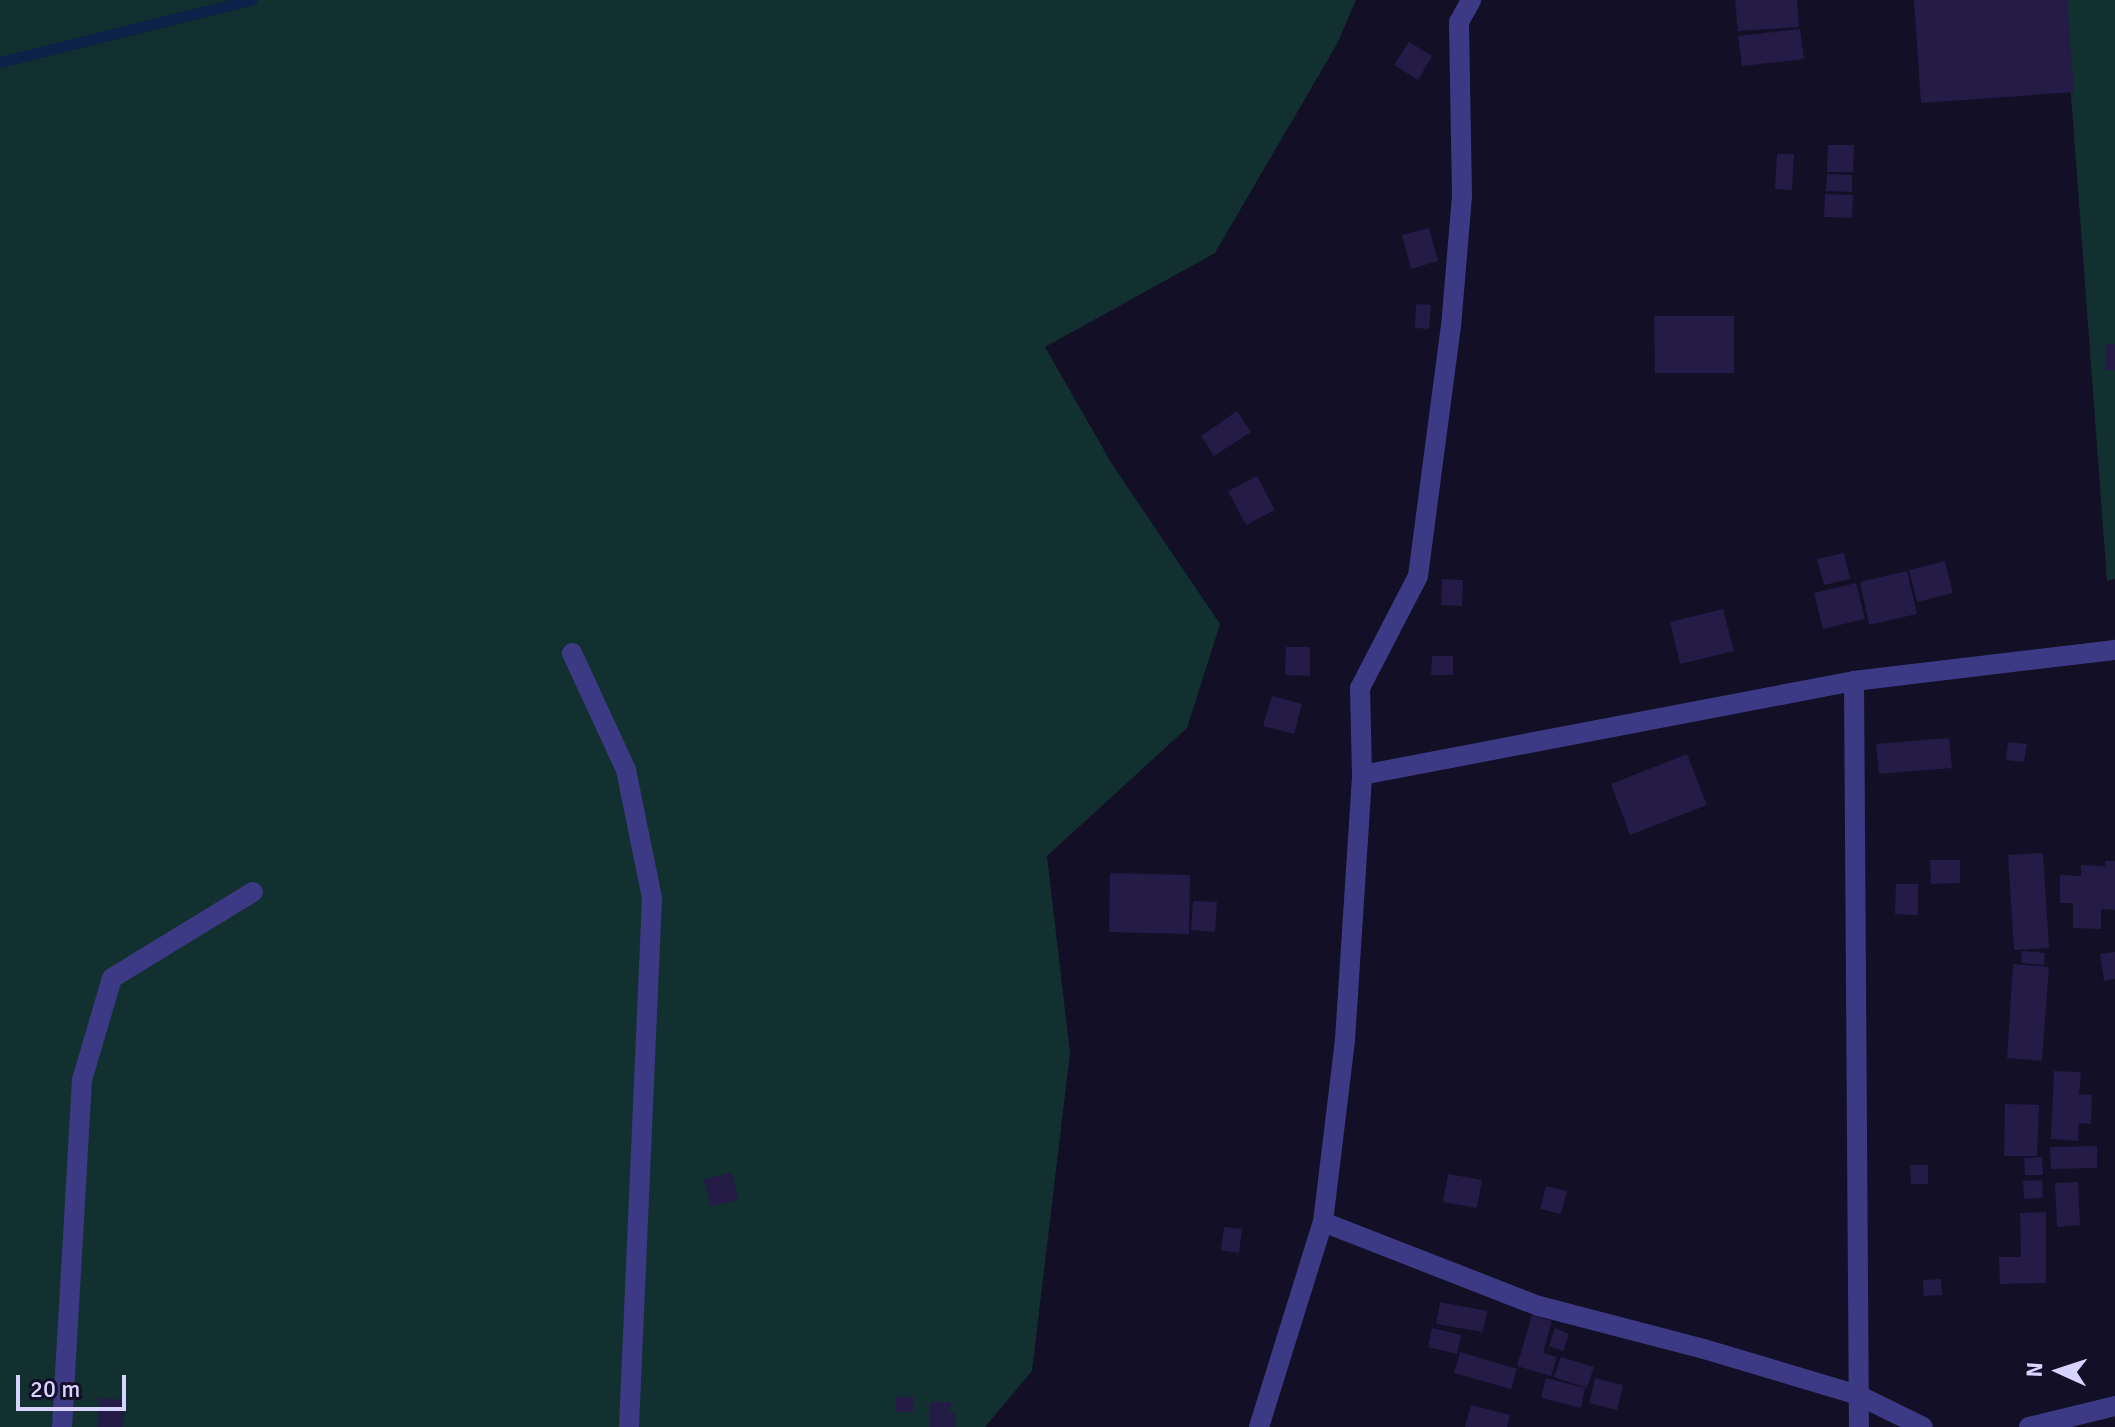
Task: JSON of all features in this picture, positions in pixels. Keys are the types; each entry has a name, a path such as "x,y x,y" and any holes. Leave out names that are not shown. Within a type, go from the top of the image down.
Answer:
{"street":[{"path":"1259,1427 1323,1222 1345,1040 1362,775 1360,688 1418,576 1435,464 1462,196 1459,22 1471,0"},
{"path":"1362,775 1854,681 2115,650"},
{"path":"572,653 626,770 652,898 629,1427"},
{"path":"1854,681 1859,1427"},
{"path":"62,1427 82,1080 112,978 253,892"},
{"path":"1323,1222 1539,1306 1704,1349 1858,1395 1923,1427"},
{"path":"2029,1427 2115,1406"}],"green space":[{"path":"0,0 1356,0 1337,44 1215,253 1045,347 1112,464 1220,624 1187,728 1047,856 1070,1053 1032,1371 985,1427 0,1427"},
{"path":"2064,0 2115,0 2115,579 2107,581"}],"building":[{"path":"1735,0 1797,0 1799,27 1738,31"},
{"path":"1914,0 2067,0 2074,92 1921,103"},
{"path":"1800,29 1804,59 1742,66 1738,36"},
{"path":"1409,42 1432,56 1418,80 1394,65"},
{"path":"1828,145 1854,145 1853,172 1827,172"},
{"path":"1777,154 1794,154 1792,190 1775,189"},
{"path":"1827,174 1852,175 1852,192 1826,191"},
{"path":"1825,194 1853,195 1852,218 1824,217"},
{"path":"1429,228 1438,261 1411,269 1402,235"},
{"path":"1416,304 1431,305 1429,329 1415,328"},
{"path":"1654,316 1734,316 1734,373 1655,373"},
{"path":"2115,344 2115,370 2105,370 2105,345"},
{"path":"1237,411 1251,432 1214,456 1201,436"},
{"path":"1257,476 1275,510 1246,525 1228,491"},
{"path":"1844,553 1850,579 1824,585 1817,559"},
{"path":"1945,561 1953,593 1917,602 1909,570"},
{"path":"1907,571 1917,614 1869,625 1860,582"},
{"path":"1442,579 1463,580 1462,606 1441,605"},
{"path":"1856,583 1865,619 1823,629 1814,593"},
{"path":"1723,609 1734,651 1680,664 1670,622"},
{"path":"1286,647 1310,647 1310,676 1285,675"},
{"path":"1432,656 1453,656 1453,675 1431,675"},
{"path":"1272,696 1302,704 1294,734 1263,726"},
{"path":"1949,738 1952,768 1879,774 1876,744"},
{"path":"2008,742 2027,744 2024,762 2006,760"},
{"path":"1687,754 1707,805 1630,835 1611,784"},
{"path":"2043,853 2049,948 2014,950 2008,855"},
{"path":"1930,860 1960,860 1960,883 1931,884"},
{"path":"2105,861 2115,861 2115,910 2101,909 2101,929 2073,928 2073,903 2060,903 2060,875 2081,876 2081,865 2105,866"},
{"path":"1110,873 1190,875 1189,934 1109,932"},
{"path":"1896,884 1918,884 1918,915 1895,914"},
{"path":"1193,901 1217,902 1215,932 1191,930"},
{"path":"2022,951 2045,953 2044,965 2021,963"},
{"path":"2115,952 2115,979 2104,981 2100,954"},
{"path":"2013,964 2049,967 2042,1061 2007,1058"},
{"path":"2054,1071 2081,1072 2079,1094 2092,1095 2091,1124 2079,1123 2078,1141 2051,1139"},
{"path":"2005,1104 2039,1105 2037,1156 2004,1156"},
{"path":"2097,1146 2097,1168 2051,1169 2050,1147"},
{"path":"2042,1157 2043,1175 2025,1175 2024,1158"},
{"path":"1910,1165 1928,1165 1928,1184 1911,1184"},
{"path":"732,1173 738,1200 710,1206 704,1179"},
{"path":"1448,1174 1482,1180 1477,1208 1443,1202"},
{"path":"2042,1180 2043,1198 2024,1199 2023,1181"},
{"path":"2078,1182 2080,1225 2057,1227 2055,1183"},
{"path":"1546,1186 1567,1191 1561,1214 1540,1209"},
{"path":"2046,1212 2046,1283 2000,1284 1999,1257 2021,1257 2020,1213"},
{"path":"1224,1227 1242,1229 1239,1253 1221,1250"},
{"path":"1941,1279 1942,1295 1924,1296 1923,1280"},
{"path":"1440,1302 1487,1311 1483,1332 1436,1324"},
{"path":"1532,1315 1552,1321 1543,1353 1557,1357 1551,1376 1517,1366"},
{"path":"1432,1328 1461,1335 1457,1354 1428,1347"},
{"path":"1555,1328 1569,1334 1563,1351 1549,1346"},
{"path":"1460,1352 1517,1369 1511,1389 1454,1373"},
{"path":"1561,1357 1594,1367 1587,1388 1554,1377"},
{"path":"1546,1378 1585,1388 1581,1408 1541,1398"},
{"path":"1595,1378 1623,1385 1617,1410 1589,1403"},
{"path":"913,1396 913,1412 896,1412 896,1397"},
{"path":"100,1398 125,1400 123,1427 97,1427"},
{"path":"930,1402 951,1402 950,1413 956,1413 955,1427 929,1427"},
{"path":"1471,1405 1510,1415 1507,1427 1465,1427"}],"waterway":[{"path":"0,62 251,0"}]}
